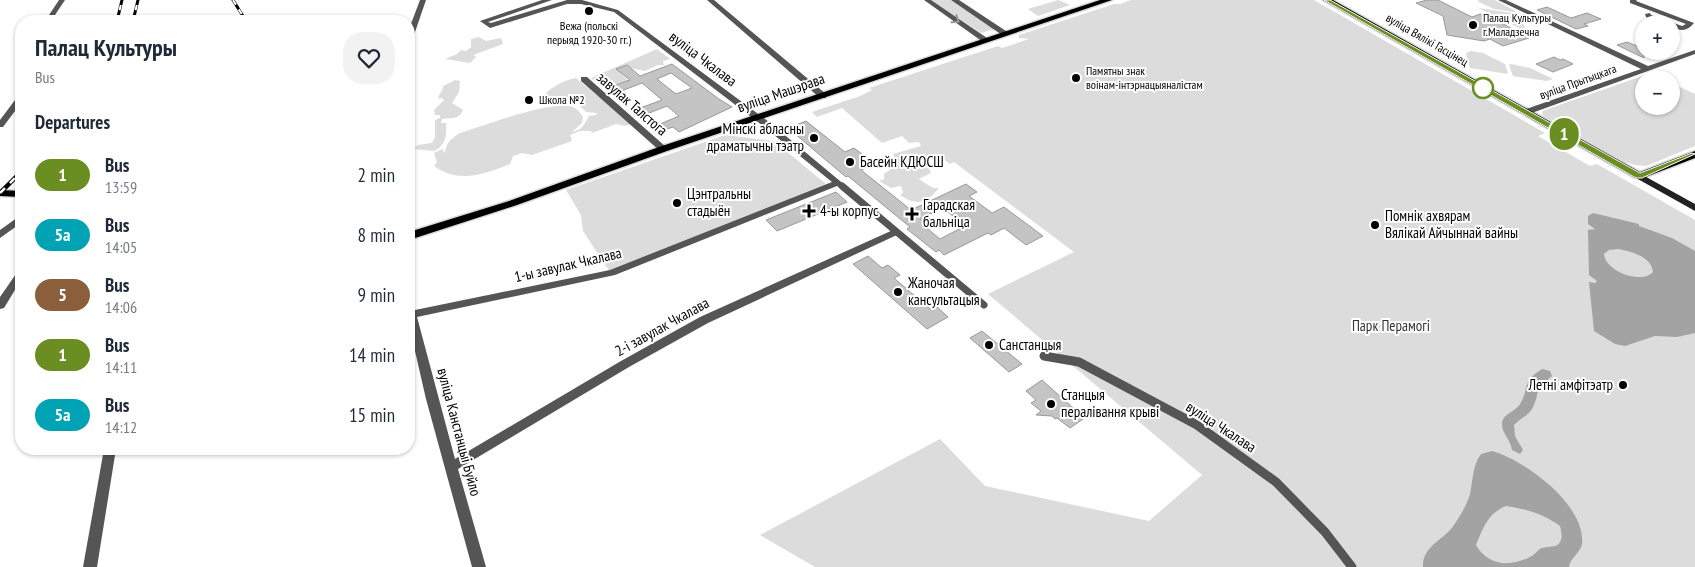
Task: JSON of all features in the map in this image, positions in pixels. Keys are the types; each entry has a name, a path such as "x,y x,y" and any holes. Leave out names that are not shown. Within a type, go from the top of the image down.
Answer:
{"main road":[{"name":"вуліца Машэрава","path":"415,234 1108,0"},
{"name":"вуліца Вялікі Гасцінец","path":"1327,0 1695,208"},
{"path":"1639,176 1695,154"},
{"path":"0,193 15,194"}],"street":[{"path":"52,15 62,0"},
{"path":"415,22 423,0"},
{"name":"вуліца Чкалава","path":"549,0 484,21 490,26 567,2 583,2"},
{"name":"вуліца Чкалава","path":"574,0 616,11 758,118 984,306"},
{"path":"710,0 823,96"},
{"path":"927,0 986,40"},
{"path":"954,0 1005,34"},
{"path":"1501,0 1648,69"},
{"path":"1634,0 1632,2 1667,15"},
{"path":"1646,8 1648,15"},
{"path":"1680,20 1690,23 1683,29 1680,28"},
{"name":"вуліца Прытыцкага","path":"1526,112 1695,52"},
{"name":"завулак Талстога","path":"584,79 663,149"},
{"path":"0,125 15,106"},
{"name":"1-ы завулак Чкалава","path":"415,309 612,273 840,185"},
{"path":"0,235 15,223"},
{"name":"2-і завулак Чкалава","path":"451,467 555,407 624,364 704,320 896,232"},
{"path":"0,306 15,283"},
{"name":"вуліца Канстанцыі Буйло","path":"415,330 478,567"},
{"name":"вуліца Чкалава","path":"1044,356 1079,362 1197,426 1240,455 1282,488 1325,532 1352,567"},
{"path":"90,567 109,455"}],"green space":[{"path":"931,0 951,0 994,29 981,33"},
{"path":"1058,0 1070,5 1038,16 1028,9"},
{"name":"Парк Перамогі","path":"1131,0 1314,0 1545,133 1538,136 1590,166 1597,164 1695,220 1695,567 815,567 760,535 940,439 985,486 1149,521 1202,475 988,294 1074,252 954,162 950,164 939,156 926,162 931,173 919,179 933,188 939,188 930,197 921,202 906,199 900,195 903,193 901,186 891,188 879,181 884,179 884,174 898,164 893,154 921,146 919,142 909,143 902,136 882,143 842,108 817,117 812,112 860,96 872,90 869,88 998,46 1002,48 1029,39 1019,38 1019,35"},
{"path":"1495,0 1519,13 1494,9 1477,1"},
{"path":"1478,8 1520,14 1526,31"},
{"path":"479,37 486,41 501,38 503,44 473,55 476,57 470,63 445,59 457,54 461,50 466,51 471,47 471,39"},
{"path":"657,49 670,59 663,61 664,65 658,65 645,71 630,68 619,72 631,83 607,91 591,78"},
{"path":"1471,51 1483,53 1505,64 1508,74 1470,68 1466,53"},
{"path":"1509,65 1530,68 1553,79 1547,81 1513,76"},
{"path":"576,78 631,124 625,126 616,124 592,133 591,131 580,131 570,135 572,141 532,155 522,153 513,156 510,164 481,174 453,175 434,166 437,162 434,153 442,149 445,153 450,141 460,133 536,110 565,106 575,108 583,117 582,123 572,132 579,130 589,116 596,115 597,113 586,112 576,102 567,98 546,103 540,100 556,86"},
{"path":"1635,79 1635,115 1680,115 1680,87 1695,94 1695,146 1646,166 1635,165 1622,161 1543,116 1542,112"},
{"path":"455,80 460,81 459,92 452,103 463,110 457,117 442,119 441,123 446,123 446,135 438,149 434,151 415,149 418,145 432,143 435,137 435,120 440,118 440,115 435,115 434,110 444,100 442,98 438,99 443,86"},
{"name":"Цэнтральны стадыён","path":"725,135 774,141 826,184 610,272 583,231 581,215 566,190"}],"shaded area":[{"path":"1593,213 1639,224 1639,226 1672,238 1695,251 1695,333 1677,337 1655,336 1625,346 1615,344 1594,331 1589,282 1595,283 1597,281 1589,275 1588,230 1595,229 1588,224 1588,216","holes":["1618,249 1635,253 1645,259 1649,262 1653,272 1647,276 1640,277 1617,271 1610,266 1604,254 1609,250"]},
{"path":"1542,369 1550,371 1552,376 1539,389 1535,403 1530,411 1514,425 1515,436 1523,450 1520,454 1512,450 1503,431 1502,424 1506,415 1520,404 1528,382"},
{"path":"1492,451 1521,464 1551,486 1564,500 1574,514 1581,529 1582,544 1569,567 1423,567 1426,554 1430,548 1450,530 1465,506 1470,494 1474,469 1481,454","holes":["1506,506 1528,510 1560,526 1562,536 1559,544 1545,547 1532,556 1515,562 1500,563 1487,557 1476,545 1490,517"]}],"building":[{"name":"Палац Культуры г.Маладзечна","path":"1438,0 1472,17 1480,14 1496,20 1529,38 1503,46 1490,39 1484,41 1447,35 1443,16 1416,3"},
{"path":"1547,7 1571,18 1587,13 1601,19 1584,24 1588,26 1576,29 1537,10"},
{"path":"1627,42 1635,45 1635,54 1617,45"},
{"path":"1554,57 1573,64 1553,72 1536,64"},
{"path":"672,64 732,107 679,132 673,127 667,129 660,124 679,116 667,106 639,117 632,111 662,100 642,83 611,95 605,89 630,80 616,69 627,65 640,76","holes":["671,73 692,88 676,94 657,79"]},
{"path":"806,121 845,152 854,148 875,164 861,170 911,210 966,184 977,192 969,196 992,213 1004,207 1043,236 1026,245 1004,228 991,235 988,233 944,255 939,250 936,252 907,229 910,227 848,176 846,177 788,128","holes":["943,208 965,226 940,239 922,224 926,223 920,219"]},
{"name":"4-ы корпус","path":"836,192 847,202 777,231 766,220"},
{"name":"Жаночая кансультацыя","path":"868,256 882,268 888,265 900,275 894,278 930,309 936,306 948,317 927,329 853,264"},
{"name":"Санстанцыя","path":"982,331 1022,364 1009,372 970,338"},
{"name":"Станцыя пералівання крыві","path":"1042,380 1086,417 1070,428 1052,416 1036,415 1041,411 1031,403 1036,400 1026,391"}],"railway":[{"path":"118,15 122,0"},
{"path":"134,15 138,0"},
{"path":"233,0 242,15"},
{"path":"0,193 15,178"}],"bus line":[{"name":"1","path":"1327,0 1639,176 1695,154"}],"place":[{"name":"Вежа (польскі перыяд 1920-30 гг.)","path":"589,11"},
{"name":"Палац Культуры г.Маладзечна","path":"1473,25"},
{"name":"Памятны знак воінам-інтэрнацыяналістам","path":"1076,78"},
{"name":"Школа №2","path":"529,100"},
{"name":"Мінскі абласны драматычны тэатр","path":"814,138"},
{"name":"Басейн КДЮСШ","path":"850,162"},
{"name":"Цэнтральны стадыён","path":"677,203"},
{"name":"4-ы корпус","path":"809,211"},
{"name":"Гарадская бальніца","path":"912,214"},
{"name":"Помнік ахвярам Вялікай Айчыннай вайны","path":"1375,225"},
{"name":"Жаночая кансультацыя","path":"898,292"},
{"name":"Санстанцыя","path":"989,345"},
{"name":"Летні амфітэатр","path":"1623,385"},
{"name":"Станцыя пералівання крыві","path":"1051,404"}]}
